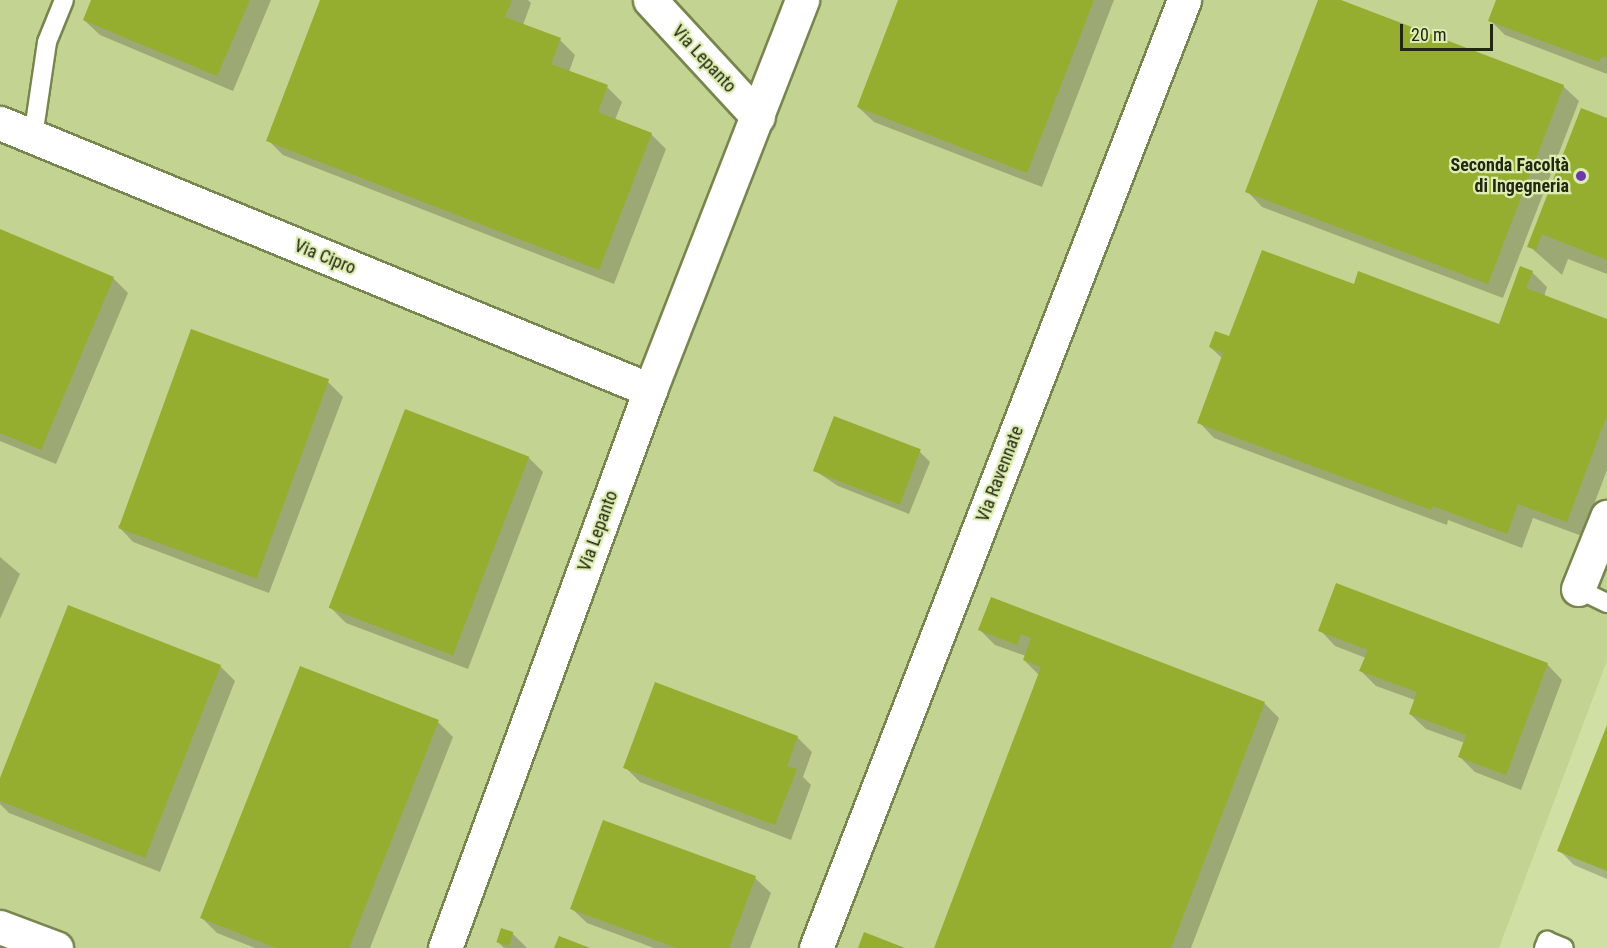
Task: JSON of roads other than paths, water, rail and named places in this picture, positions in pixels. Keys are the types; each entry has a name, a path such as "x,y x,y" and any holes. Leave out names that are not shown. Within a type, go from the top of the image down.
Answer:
{"street":[{"name":"Via Lepanto","path":"650,0 758,117"},
{"name":"Via Lepanto","path":"445,948 650,390 802,0"},
{"name":"Via Ravennate","path":"816,948 1184,0"},
{"name":"Via Cipro","path":"0,123 650,390"},
{"path":"1578,589 1607,517"},
{"path":"0,927 56,948"}],"lane":[{"path":"33,137 47,42 64,0"},
{"path":"1578,589 1607,603"},
{"path":"1544,948 1547,941 1564,948"}],"place":[{"name":"Seconda Facoltà di Ingegneria","path":"1581,176"}]}
